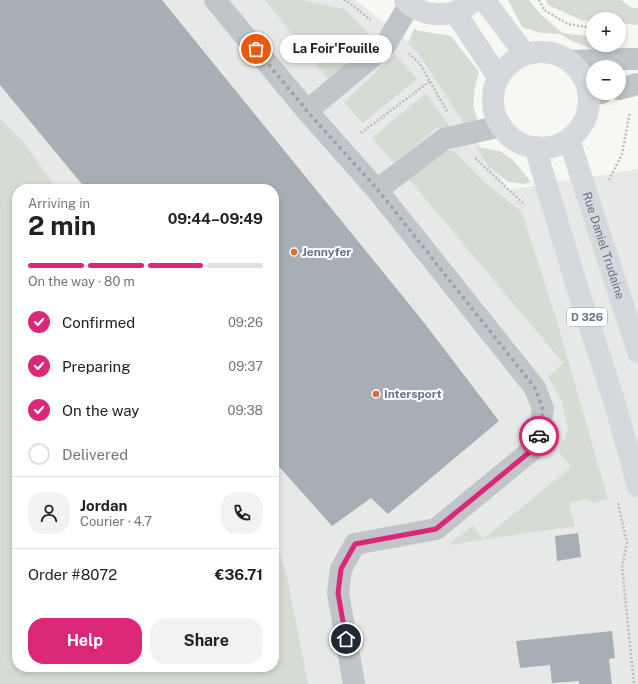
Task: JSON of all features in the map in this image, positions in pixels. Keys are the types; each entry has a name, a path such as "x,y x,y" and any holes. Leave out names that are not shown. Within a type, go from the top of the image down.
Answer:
{"main road":[{"path":"407,2 423,12 439,15 455,12 469,5 474,0"},
{"path":"484,0 525,54"},
{"path":"455,12 498,77"},
{"path":"586,82 580,70 570,61 556,53 540,51 525,54 505,67 498,77 494,89 494,114 500,126 509,136 521,144 535,148 547,147 569,139 581,127 593,100"},
{"name":"Rue Daniel Trudaine","path":"569,139 638,352"},
{"name":"D 326","path":"535,148 578,290 616,407 638,486"}],"street":[{"path":"215,0 307,111 378,190 535,388 543,410 537,446 436,529 355,544 341,569 338,593 354,684"},
{"path":"307,111 385,46 392,35 407,2"},
{"path":"570,61 638,59"},
{"path":"378,190 444,139 500,126"}],"path":[{"path":"346,0 392,35 420,64 468,151 526,206 549,195"},
{"path":"539,0 544,10 568,24 586,27"},
{"path":"341,148 430,81"},
{"path":"584,183 609,180 622,154 630,114 628,86"},
{"path":"617,499 626,543 622,567 634,684"}],"shaded area":[{"path":"0,0 355,0 418,49 508,190 638,169 638,684 296,684 279,601 279,184 12,184 12,187 0,182"},
{"path":"265,0 302,0 344,9 378,43 332,84"},
{"path":"508,0 529,0 541,15 563,33 586,36 586,47 560,34 541,33 522,27"},
{"path":"546,0 621,0 632,8 638,8 638,25 626,24 626,12 586,12 586,20 581,20 548,5"},
{"path":"414,29 451,36 479,72 475,86 473,105 478,121 465,125 418,53 408,43"},
{"path":"395,54 417,79 363,123 344,102"},
{"path":"426,93 451,128 436,128 395,164 372,138"},
{"path":"0,118 23,141 53,184 12,184 12,672 279,672 279,552 286,572 308,684 0,684"},
{"path":"476,147 500,151 514,161 531,182 524,184 508,182 488,166"},
{"path":"453,150 483,181 522,212 558,325 608,499 593,503 585,499 569,503 575,526 448,545 473,525 483,539 571,467 559,452 568,429 562,401 548,377 563,363 408,178 437,154"}],"building":[{"path":"0,0 162,0 422,320 499,421 388,514 371,498 332,526 279,467 279,184 82,184 0,85"},
{"path":"578,533 581,557 557,561 555,536"},
{"path":"612,631 615,658 609,659 612,684 579,684 579,681 552,683 550,665 520,668 516,641"}],"way so far":[{"path":"256,49 307,111 378,190 535,388 543,410 539,436"}],"place":[{"name":"La Foir'Fouille","path":"256,49"},
{"name":"Jennyfer","path":"294,252"},
{"name":"Intersport","path":"376,394"}],"route":[{"path":"346,639 338,593 341,569 355,544 436,529 537,446 539,436"}]}
